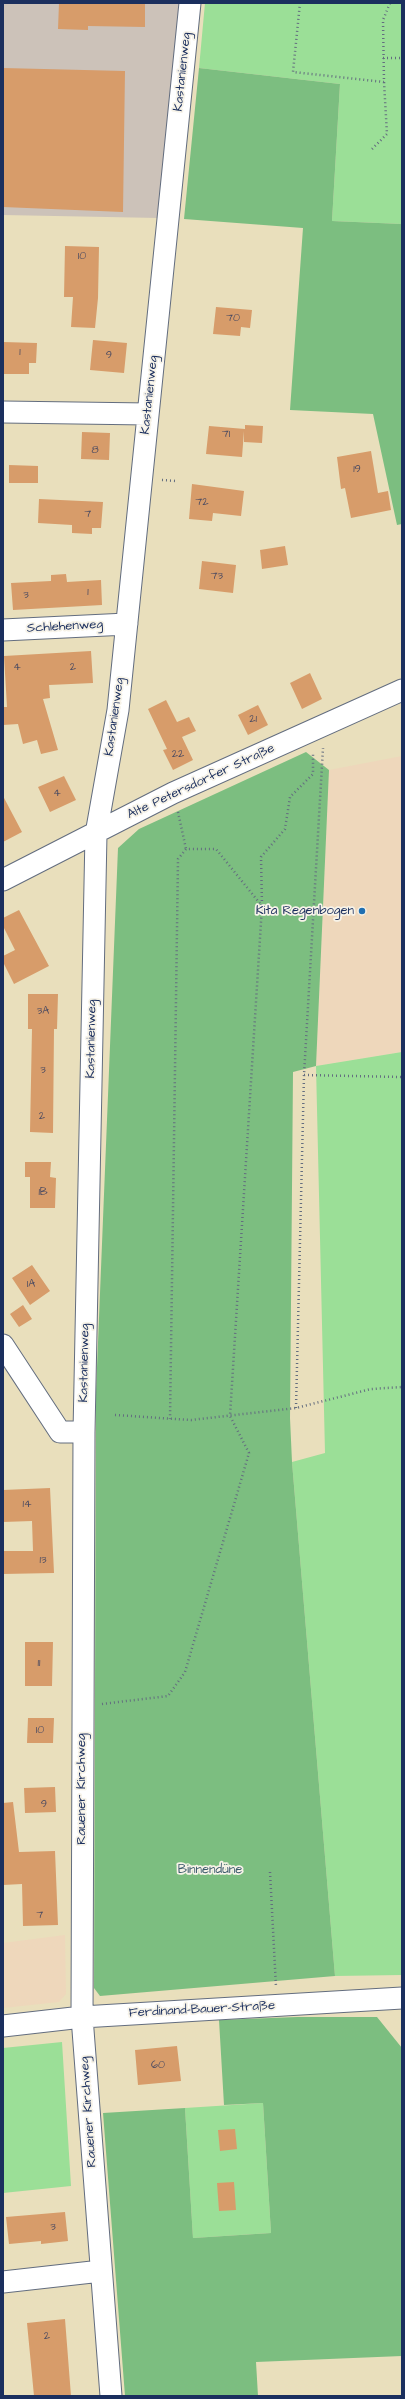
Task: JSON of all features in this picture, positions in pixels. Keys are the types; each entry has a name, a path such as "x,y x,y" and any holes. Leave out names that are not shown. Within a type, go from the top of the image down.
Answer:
{"street":[{"name":"Kastanienweg","path":"84,1432 96,834 118,710 190,3"},
{"path":"3,412 148,414"},
{"name":"Schlehenweg","path":"3,630 127,624"},
{"name":"Alte Petersdorfer Straße","path":"3,880 96,834 173,793 402,690"},
{"path":"3,1345 60,1432 84,1432"},
{"name":"Rauener Kirchweg","path":"84,1432 82,2017 111,2396"},
{"name":"Ferdinand-Bauer-Straße","path":"3,2026 82,2017 402,1998"},
{"path":"3,2282 101,2272"}],"path":[{"path":"300,3 293,72 384,82"},
{"path":"372,149 387,134 383,58 383,20 390,3"},
{"path":"383,58 402,58"},
{"path":"296,1408 304,1075 325,725"},
{"path":"82,1707 168,1696 185,1672 249,1453 230,1416 262,906 262,857 285,829 290,797 313,774 313,751"},
{"path":"173,793 186,849"},
{"path":"186,849 216,849 262,906"},
{"path":"170,1419 178,859 186,849"},
{"path":"304,1075 402,1077"},
{"path":"115,1416 191,1420 296,1408 371,1389 402,1387"},
{"path":"270,1872 277,2005"}],"shaded area":[{"path":"3,3 180,3 159,218 3,215"},
{"name":"Kita Regenbogen","path":"402,756 402,1052 316,1066 329,770"},
{"path":"65,1935 66,1994 59,2002 3,2008 3,1943"}],"green space":[{"path":"205,3 402,3 402,224 332,221 340,84 199,68"},
{"path":"199,68 340,84 332,221 402,224 402,524 397,525 373,414 290,410 303,228 184,219"},
{"name":"Binnendüne","path":"306,752 329,770 316,1066 293,1072 290,1418 292,1462 335,1976 100,1996 94,1988 96,1392 118,848 139,829"},
{"path":"402,1052 402,1975 335,1976 292,1462 325,1453 316,1066"},
{"path":"297,2017 377,2017 402,2048 402,2356 256,2362 258,2396 125,2396 103,2113 185,2108 193,2238 271,2233 263,2103 224,2105 219,2020"},
{"path":"62,2042 71,2186 3,2193 3,2048"},
{"path":"263,2103 271,2233 193,2238 185,2108"}],"building":[{"path":"59,3 145,3 145,27 88,26 88,30 58,29"},
{"path":"3,68 125,71 123,212 3,207"},
{"path":"65,246 99,247 98,298 95,328 71,327 73,297 64,297"},
{"path":"216,307 252,310 250,328 241,327 240,336 213,334"},
{"path":"93,340 127,343 124,373 90,370"},
{"path":"3,342 37,343 36,363 29,363 29,374 3,374"},
{"path":"245,425 263,426 262,443 244,442 244,431 242,457 206,454 209,426 245,429"},
{"path":"82,432 110,433 109,460 81,459"},
{"path":"371,451 378,493 388,491 391,510 351,518 345,488 341,489 337,457"},
{"path":"9,465 38,466 38,483 9,483"},
{"path":"192,484 244,491 241,516 213,513 212,521 189,519"},
{"path":"39,499 103,502 101,528 92,528 92,534 72,533 72,525 38,523"},
{"path":"285,546 288,565 262,569 260,550"},
{"path":"202,561 236,565 233,593 199,589"},
{"path":"66,574 67,582 101,580 102,605 13,610 11,583 51,581 51,575"},
{"path":"91,651 93,683 49,685 50,698 43,699 58,750 41,754 37,740 23,744 18,724 3,725 3,707 7,707 4,656"},
{"path":"310,673 322,699 302,709 290,683"},
{"path":"166,700 177,722 189,717 196,731 182,737 193,760 173,770 163,750 167,749 148,709"},
{"path":"258,705 268,725 248,735 238,715"},
{"path":"64,776 76,800 50,812 38,787"},
{"path":"3,796 22,832 3,842"},
{"path":"19,910 49,966 14,984 3,962 3,956 15,950 3,926 3,918"},
{"path":"28,994 58,994 57,1029 54,1029 53,1133 30,1132 32,1029 28,1029"},
{"path":"25,1162 51,1162 50,1177 56,1178 55,1208 30,1208 30,1177 25,1177"},
{"path":"32,1265 50,1291 30,1305 12,1278"},
{"path":"23,1305 32,1319 19,1327 10,1314"},
{"path":"50,1488 54,1573 3,1574 3,1551 33,1551 32,1521 3,1522 3,1490"},
{"path":"25,1642 53,1642 52,1686 25,1686"},
{"path":"28,1718 54,1718 53,1743 27,1743"},
{"path":"55,1787 56,1812 25,1813 24,1788"},
{"path":"13,1802 19,1852 55,1851 58,1925 23,1926 22,1884 3,1885 3,1803"},
{"path":"177,2046 181,2081 138,2085 135,2050"},
{"path":"235,2129 237,2149 220,2151 218,2130"},
{"path":"234,2182 236,2210 219,2211 217,2183"},
{"path":"65,2212 68,2241 41,2244 41,2241 9,2244 6,2217"},
{"path":"65,2319 71,2396 34,2396 27,2323"}],"place":[{"name":"Kita Regenbogen","path":"362,911"}]}
